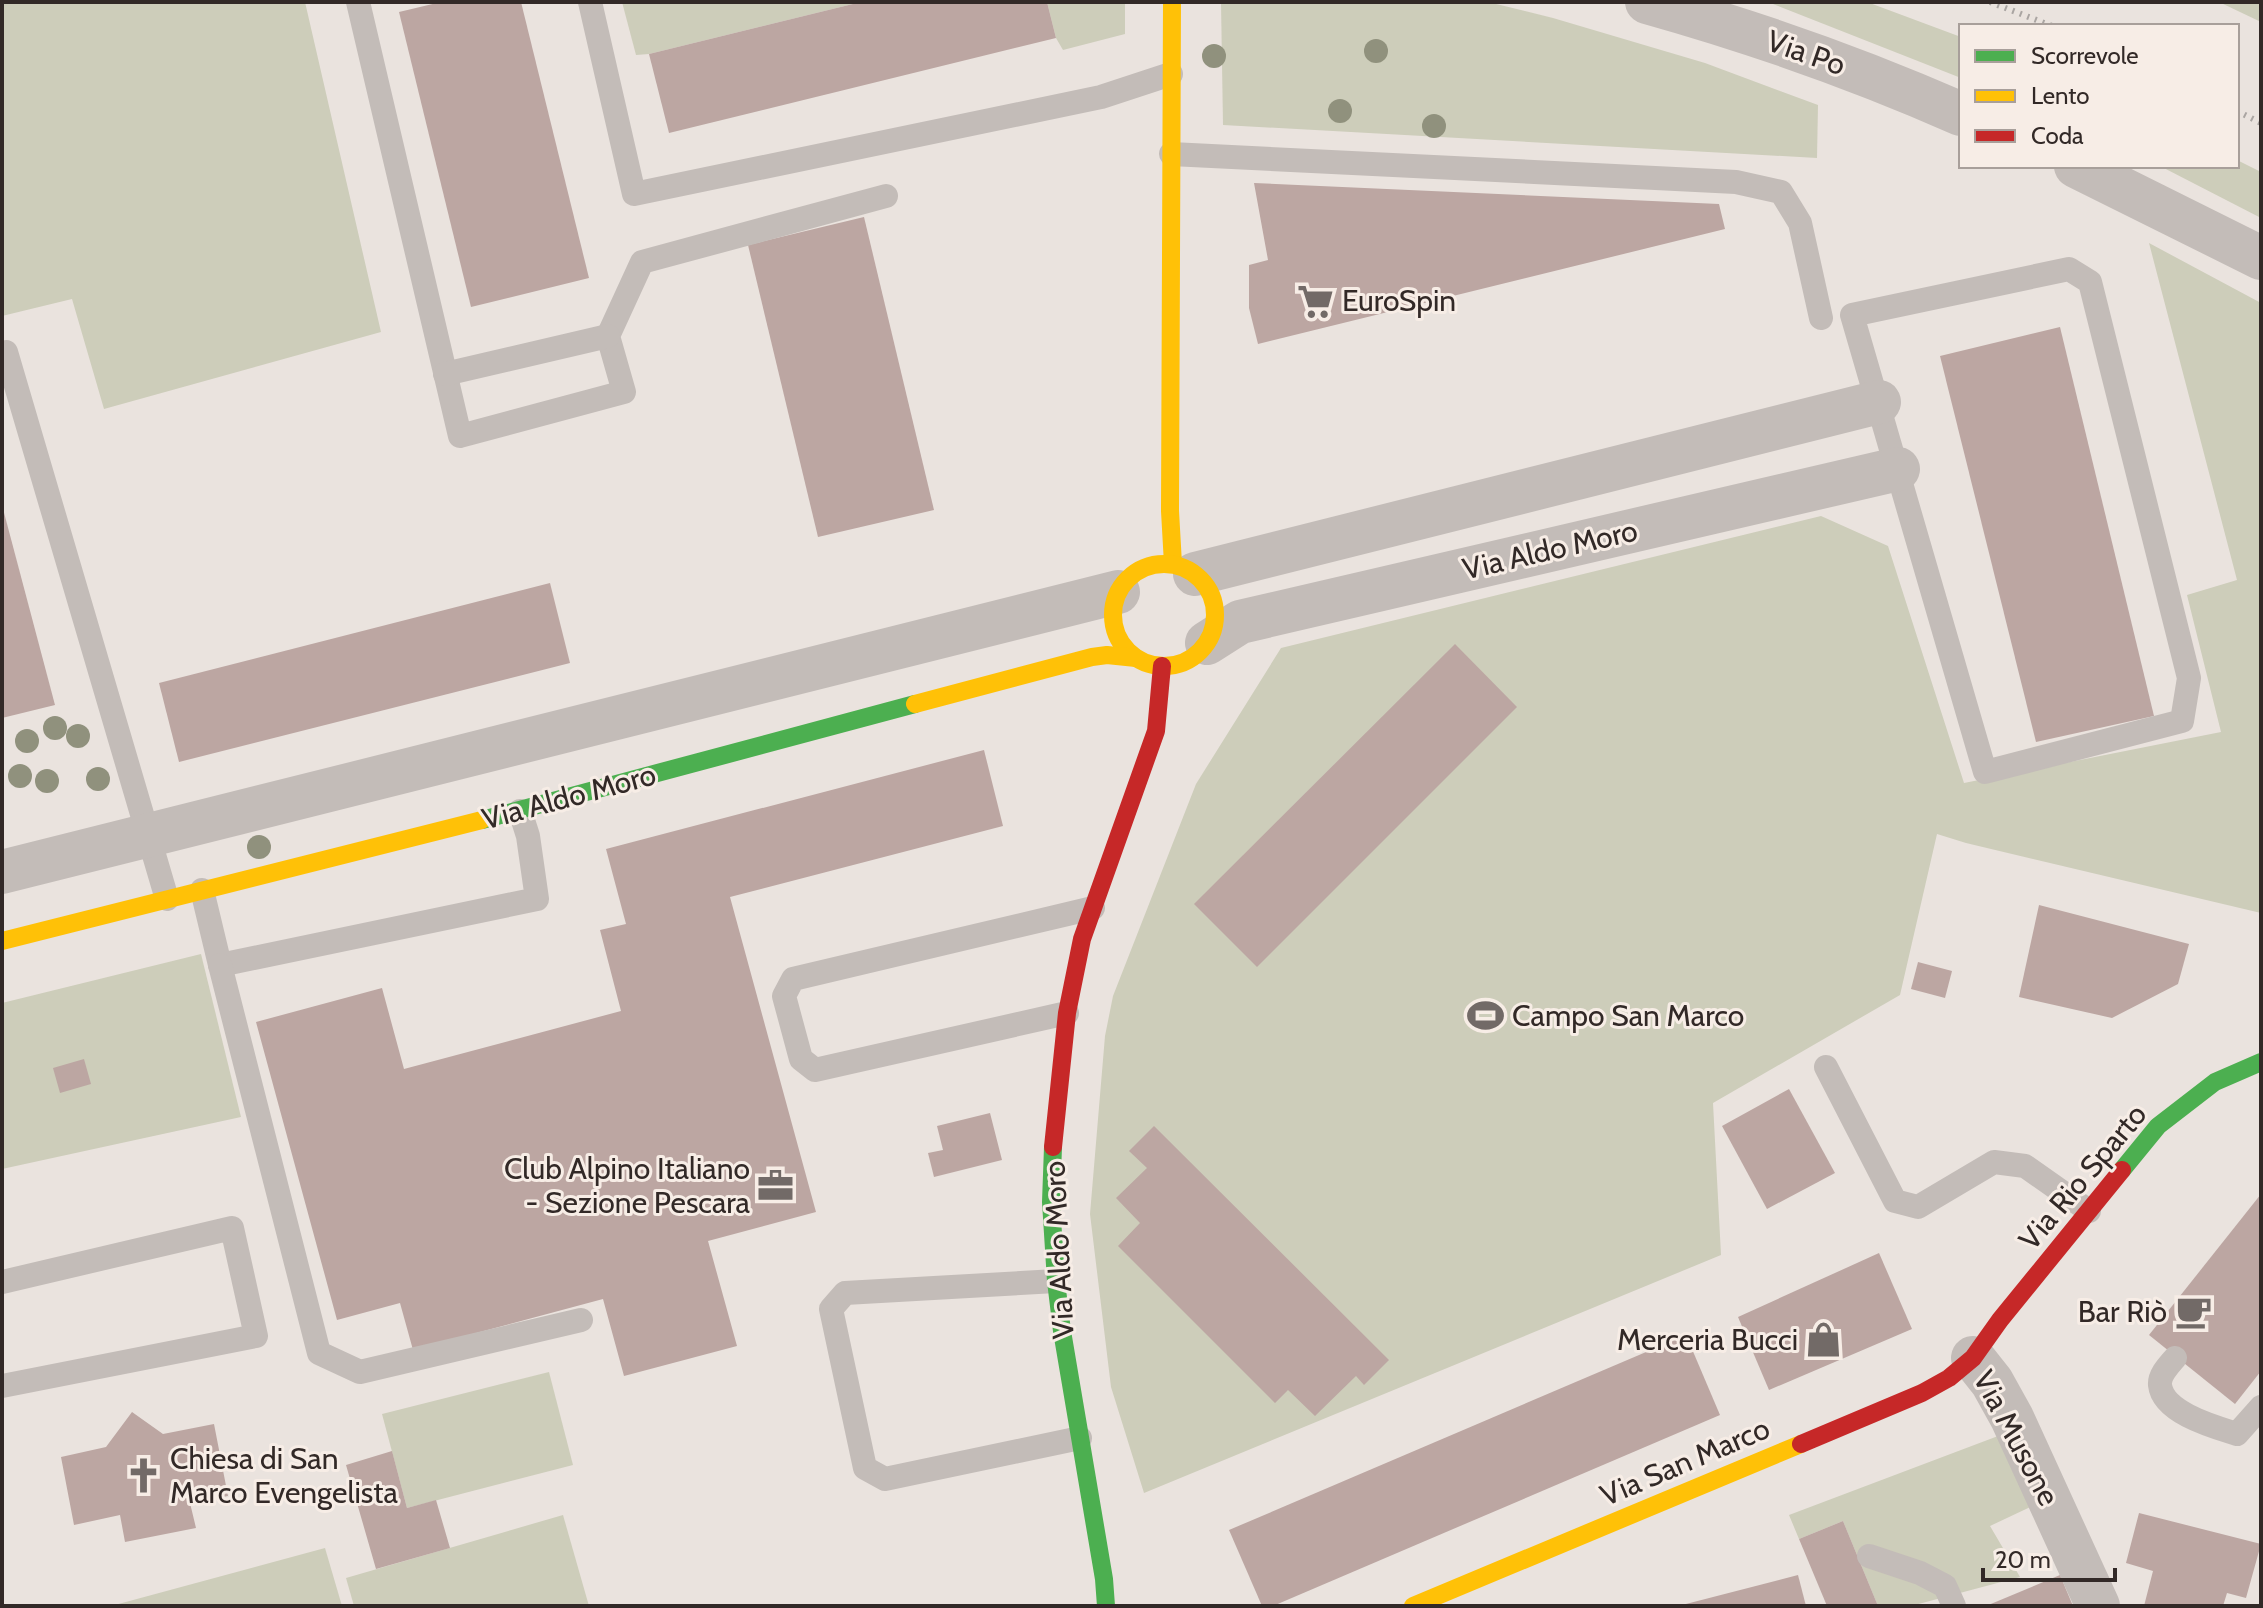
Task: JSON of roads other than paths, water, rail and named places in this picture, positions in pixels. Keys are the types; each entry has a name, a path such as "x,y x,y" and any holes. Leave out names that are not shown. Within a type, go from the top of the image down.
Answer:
{"street":[{"path":"1172,2 1169,496 1184,569"},
{"name":"Via Po","path":"1647,2 1852,69 1959,113"},
{"path":"2080,168 2261,258"},
{"name":"Via Aldo Moro","path":"1184,569 1879,402"},
{"name":"Via Aldo Moro","path":"1207,643 1240,622 1898,469"},
{"path":"1157,564 1184,569 1206,585 1213,599 1216,613 1214,629 1207,643 1195,656 1179,664 1162,666 1136,658 1125,648 1113,621 1118,592 1128,578 1141,569 1157,564"},
{"name":"Via Aldo Moro","path":"2,872 1118,592"},
{"name":"Via Aldo Moro","path":"2,941 520,811 1092,657 1136,658"},
{"name":"Via Aldo Moro","path":"1106,1606 1056,1281 1051,1202 1054,1129 1067,1013 1082,939 1156,731 1162,666"},
{"name":"Via Rio Sparto","path":"1973,1358 2000,1320 2158,1126 2215,1082 2261,1062"},
{"name":"Via San Marco","path":"1413,1606 1922,1393 1949,1378 1973,1358"},
{"name":"Via Musone","path":"1973,1358 1992,1382 2012,1418 2098,1606"}],"lane":[{"path":"358,2 460,436 624,392 608,336 642,262 886,196"},
{"path":"590,2 634,194 1101,97 1171,74"},
{"path":"1171,154 1736,182 1781,192 1800,223 1821,318"},
{"path":"2069,269 2090,282 2189,678 2182,721 1985,772 1879,402 1852,315 2069,269"},
{"path":"445,374 608,336"},
{"path":"6,352 167,899"},
{"path":"220,965 537,899 528,836 520,811"},
{"path":"202,890 319,1353 360,1372 581,1320"},
{"path":"1067,1013 815,1070 801,1059 784,996 793,979 1093,908"},
{"path":"1826,1067 1895,1201 1918,1207 1994,1162 2025,1166 2089,1211"},
{"path":"2,1282 232,1228 256,1336 2,1386"},
{"path":"1056,1281 845,1293 831,1309 865,1468 885,1479 1080,1438"},
{"path":"2175,1358 2162,1374 2160,1385 2166,1399 2193,1420 2237,1434 2261,1407"},
{"path":"1869,1556 1920,1573 1945,1586 1954,1606"}],"railway":[{"path":"1990,2 2047,24"},
{"path":"2239,112 2261,123"}],"place":[{"name":"EuroSpin","path":"1316,301"},
{"name":"Campo San Marco","path":"1486,1016"},
{"name":"Club Alpino Italiano - Sezione Pescara","path":"776,1186"},
{"name":"Bar Riò","path":"2193,1312"},
{"name":"Merceria Bucci","path":"1824,1340"},
{"name":"Chiesa di San Marco Evengelista","path":"144,1476"}]}
